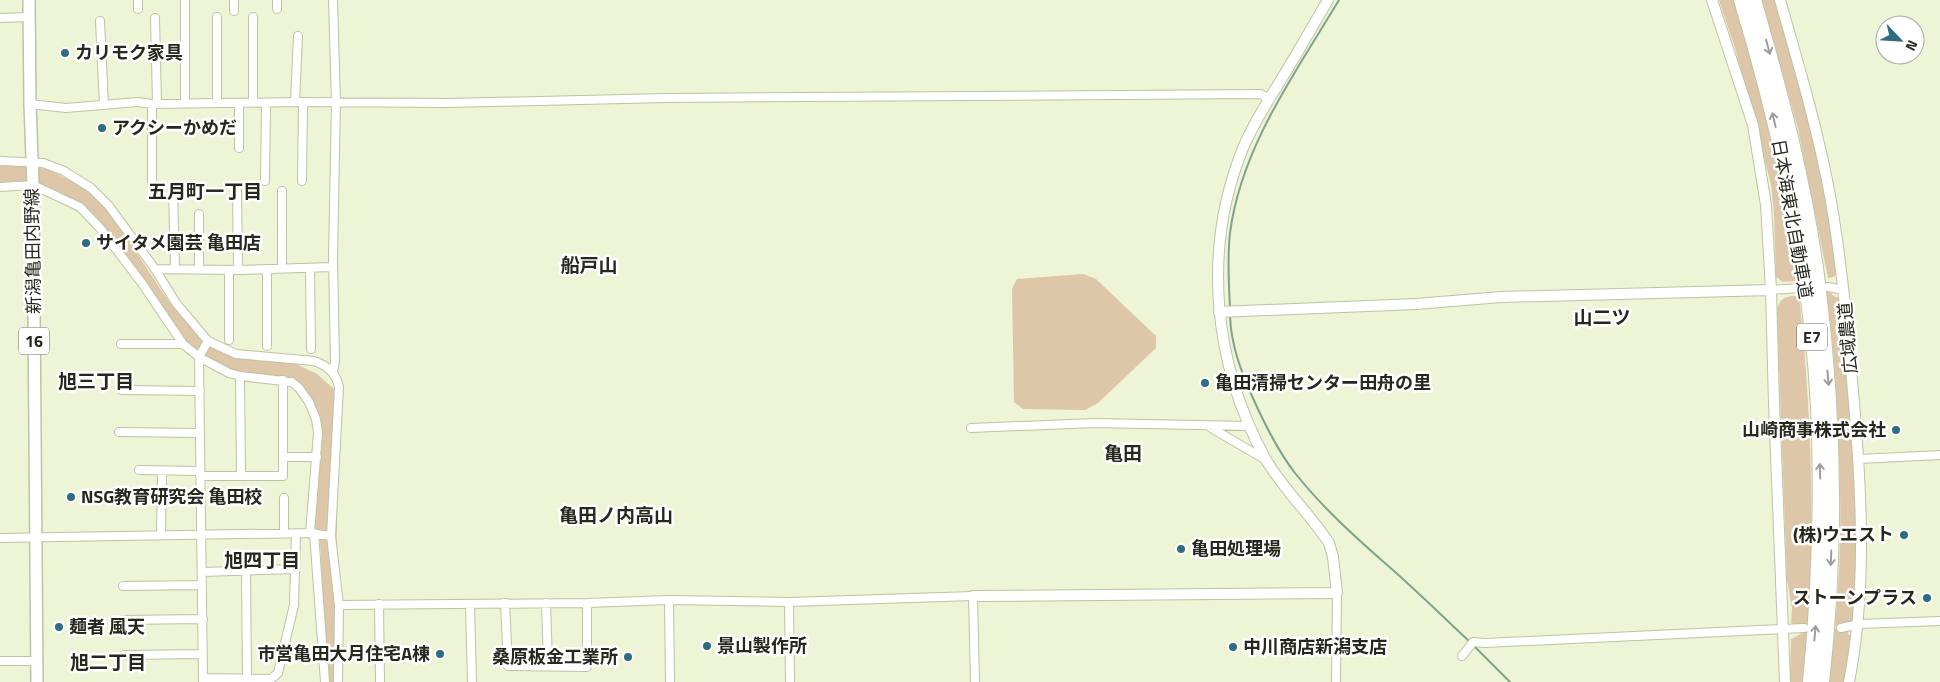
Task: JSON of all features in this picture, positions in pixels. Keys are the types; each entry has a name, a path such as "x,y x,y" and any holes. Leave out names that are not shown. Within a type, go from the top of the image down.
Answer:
{"highway":[{"name":"日本海東北自動車道","path":"1741,0 1770,100 1788,182 1812,334 1818,405 1820,517 1818,586 1810,682"},
{"name":"日本海東北自動車道","path":"1754,0 1782,97 1793,144 1812,241 1824,335 1831,434 1833,518 1830,586 1822,682"}],"main road":[{"name":"新潟亀田内野線","path":"29,0 33,185 37,682"}],"street":[{"path":"138,0 138,9"},
{"path":"185,0 185,102"},
{"path":"234,0 234,11"},
{"path":"277,0 277,9"},
{"path":"333,0 336,102 335,361 333,372"},
{"path":"1328,0 1244,146 1231,181 1218,253 1221,312 1230,375 1249,426 1266,460 1329,543 1333,557 1337,593 1336,682"},
{"path":"1712,0 1753,125 1766,205 1786,682"},
{"name":"広域農道","path":"1780,0 1811,115 1831,200 1844,290 1859,459 1861,538 1858,624 1848,682"},
{"path":"0,18 29,17"},
{"path":"217,17 217,102"},
{"path":"253,17 253,103"},
{"path":"152,184 155,18"},
{"path":"100,21 104,105"},
{"path":"298,36 302,181"},
{"path":"30,104 66,108 138,102 450,103 666,98 1261,94 1269,100"},
{"path":"239,103 239,148"},
{"path":"265,181 266,103"},
{"path":"0,160 43,163 64,171 91,188 109,206 155,269 176,303 208,340 236,354 314,361 323,364 333,372 339,387 331,536 339,606 338,682"},
{"path":"0,187 33,185 80,207 100,228 141,282 182,344 199,357 229,373 292,382 309,402 316,419 318,433 312,533 325,682"},
{"path":"173,190 175,269"},
{"path":"237,190 238,270"},
{"path":"282,191 282,268"},
{"path":"199,214 199,269"},
{"path":"155,269 238,270 334,267"},
{"path":"267,268 267,346"},
{"path":"310,268 311,349"},
{"path":"229,340 230,270"},
{"path":"1828,287 1844,290"},
{"path":"1221,312 1416,304 1501,298 1799,288"},
{"path":"208,340 199,357 203,680 271,679 278,672 294,605 296,533"},
{"path":"121,344 182,344"},
{"path":"240,376 241,476"},
{"path":"139,470 241,476 283,476 282,380"},
{"path":"122,390 200,391"},
{"path":"970,428 1095,423 1249,426"},
{"path":"1206,425 1266,460"},
{"path":"119,432 200,433"},
{"path":"1859,459 1940,455"},
{"path":"284,457 316,457"},
{"path":"161,535 162,471"},
{"path":"284,498 284,533"},
{"path":"0,538 284,533 312,533 331,536"},
{"path":"202,572 295,569"},
{"path":"246,571 247,679"},
{"path":"123,586 202,585"},
{"path":"339,606 379,604 587,603 669,600 789,602 973,596 1337,593"},
{"path":"973,596 975,682"},
{"path":"669,600 670,682"},
{"path":"789,602 790,682"},
{"path":"546,603 548,665"},
{"path":"505,604 508,666 548,665 587,667 587,603"},
{"path":"379,604 380,682"},
{"path":"470,604 472,682"},
{"path":"122,620 203,619"},
{"path":"1841,628 1858,624 1940,621"},
{"path":"1462,656 1473,642 1485,643 1804,628"},
{"path":"124,655 203,654"},
{"path":"0,661 37,661"}],"shaded area":[{"path":"1719,0 1734,0 1748,45 1780,174 1797,281 1783,282 1776,277 1771,184 1735,48"},
{"path":"1762,0 1779,0 1814,136 1839,271 1833,277 1828,278 1798,129"},
{"path":"0,165 40,166 90,192 113,217 169,302 201,338 241,357 296,364 317,374 342,396 338,448 335,675 337,682 328,682 320,541 314,524 320,427 318,413 305,389 290,378 232,370 197,351 180,335 81,205 42,185 12,181 0,184"},
{"path":"1083,274 1096,279 1156,336 1156,348 1098,403 1085,410 1023,409 1014,402 1012,289 1017,279"},
{"path":"1826,290 1830,290 1832,295 1843,300 1852,390 1859,560 1853,622 1847,625 1835,626 1840,551 1840,477 1835,376"},
{"path":"1799,296 1811,461 1808,626 1794,625 1791,622 1792,608 1787,579 1777,313 1779,304 1783,299"},
{"path":"1849,628 1848,634 1855,639 1847,682 1829,682 1835,629"},
{"path":"1808,630 1804,682 1790,682 1791,639"}],"waterway":[{"path":"1230,309 1228,261 1230,233 1236,201 1246,170 1272,111 1339,0"},
{"path":"1230,316 1234,347 1244,377 1266,426 1288,464 1305,486 1339,521 1470,642"},
{"path":"1473,645 1510,682"}],"place":[{"name":"カリモク家具","path":"65,53"},
{"name":"アクシーかめだ","path":"102,128"},
{"name":"サイタメ園芸 亀田店","path":"86,243"},
{"name":"亀田清掃センター田舟の里","path":"1205,383"},
{"name":"山崎商事株式会社","path":"1896,430"},
{"name":"NSG教育研究会 亀田校","path":"71,497"},
{"name":"(株)ウエスト","path":"1904,535"},
{"name":"亀田処理場","path":"1181,549"},
{"name":"ストーンプラス","path":"1927,598"},
{"name":"麺者 風天","path":"59,627"},
{"name":"景山製作所","path":"707,646"},
{"name":"中川商店新潟支店","path":"1233,647"},
{"name":"市営亀田大月住宅A棟","path":"440,654"},
{"name":"桑原板金工業所","path":"628,657"}],"district":[{"name":"五月町一丁目","path":"205,191"},
{"name":"船戸山","path":"589,265"},
{"name":"山二ツ","path":"1602,317"},
{"name":"旭三丁目","path":"96,381"},
{"name":"亀田","path":"1123,453"},
{"name":"亀田ノ内高山","path":"616,515"},
{"name":"旭四丁目","path":"262,560"},
{"name":"旭二丁目","path":"108,662"}]}
